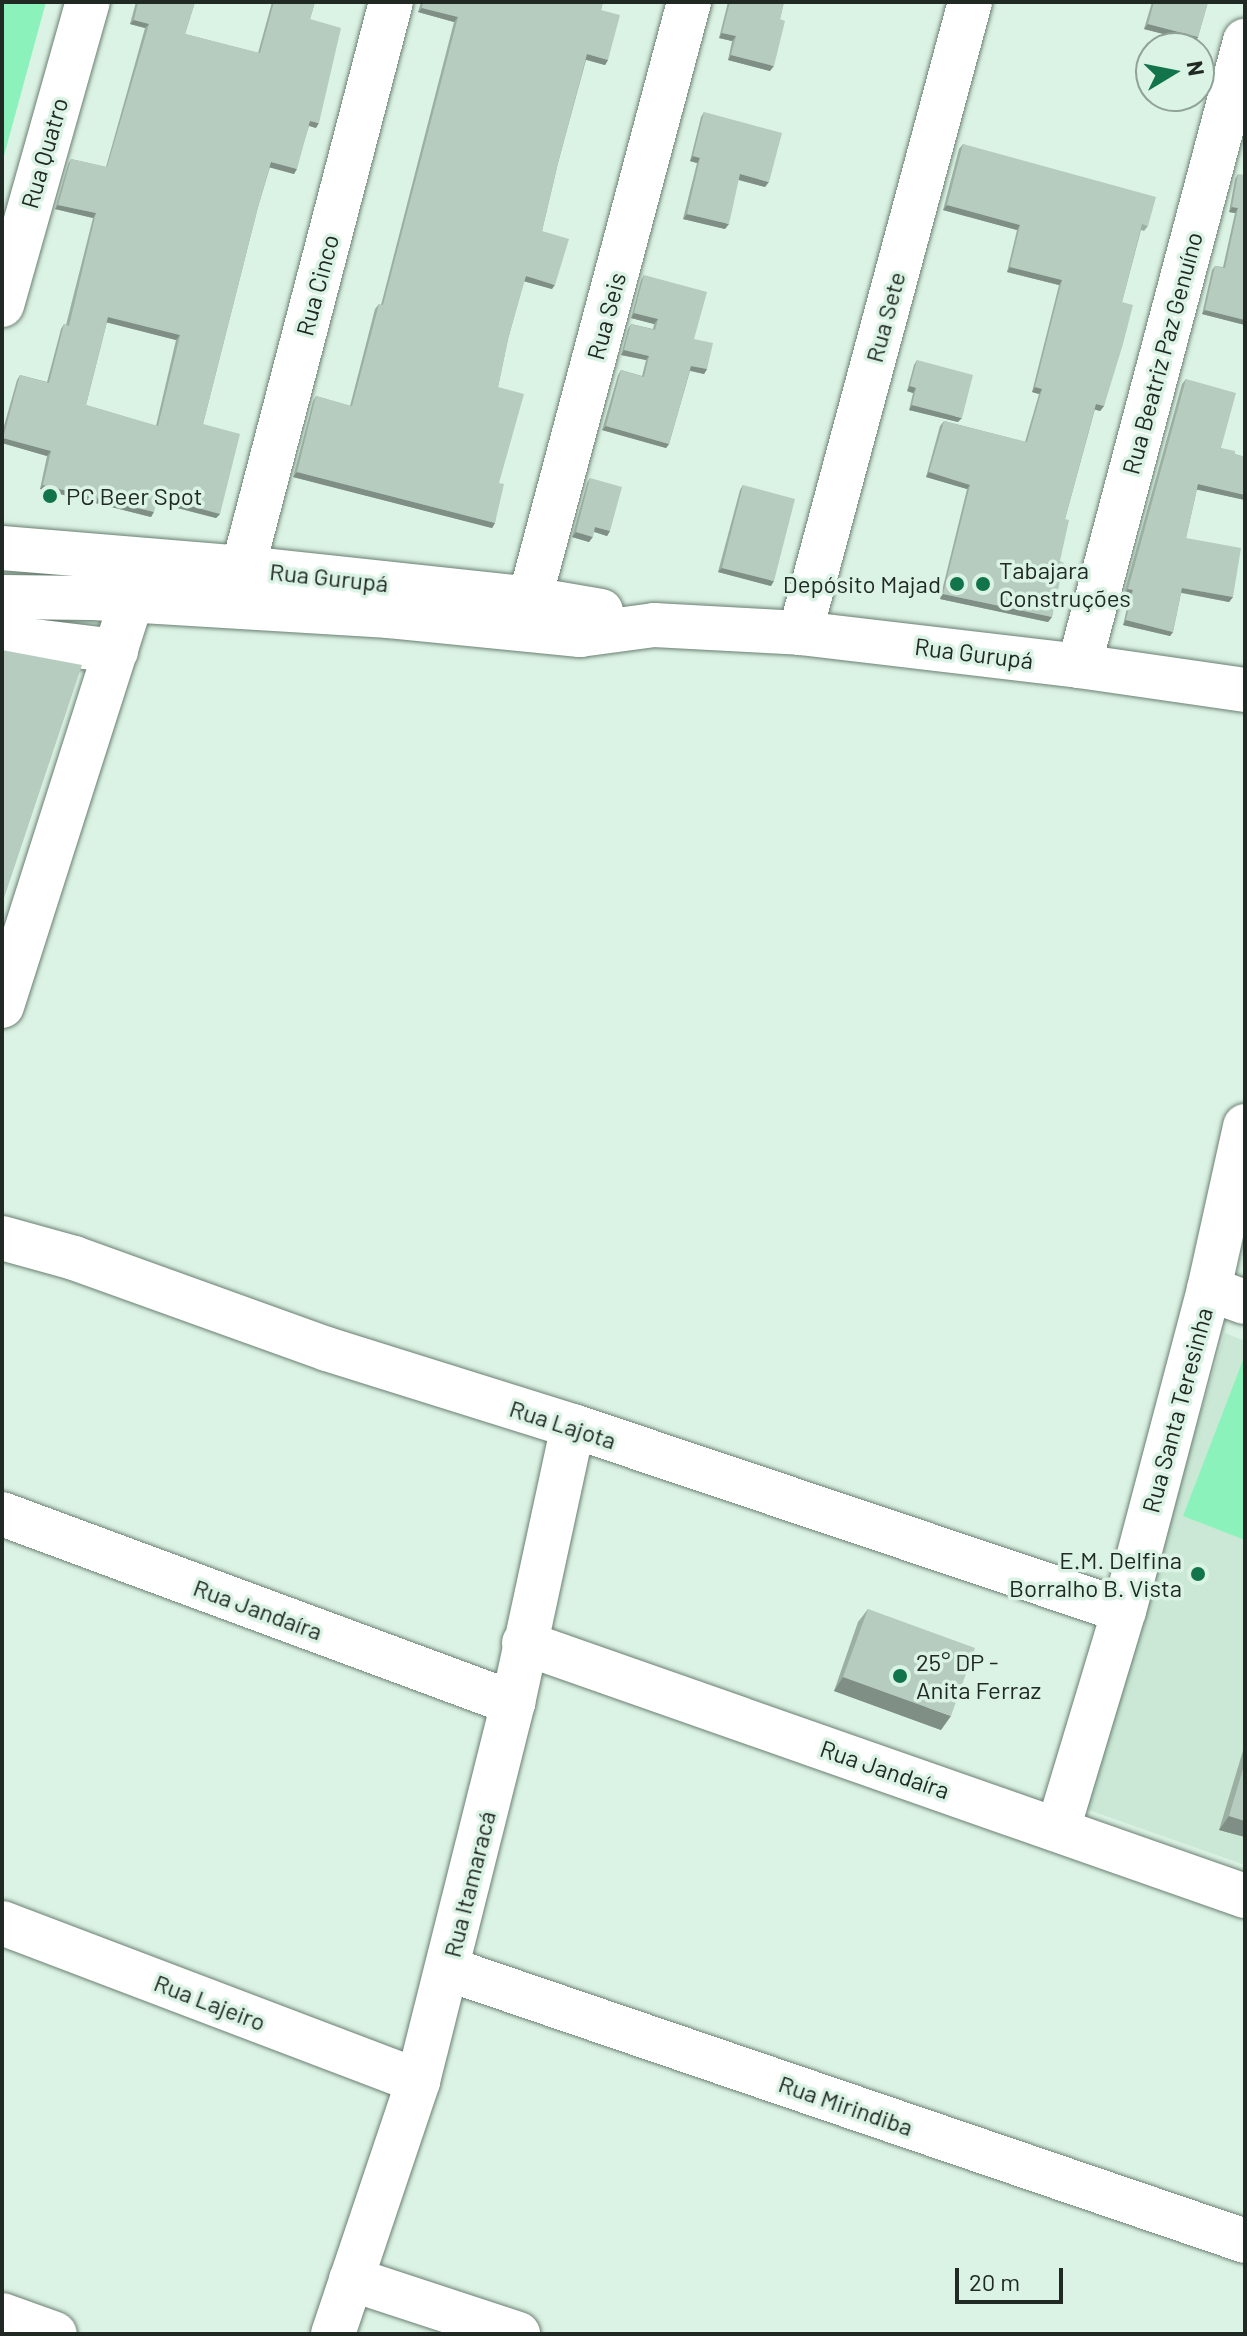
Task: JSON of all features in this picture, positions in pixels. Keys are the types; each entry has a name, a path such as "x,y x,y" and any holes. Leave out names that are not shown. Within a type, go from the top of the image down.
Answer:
{"street":[{"name":"Rua Quatro","path":"3,291 88,2"},
{"name":"Rua Cinco","path":"243,568 391,2"},
{"name":"Rua Seis","path":"526,615 689,2"},
{"name":"Rua Sete","path":"800,633 970,2"},
{"name":"Rua Beatriz Paz Genuíno","path":"1079,666 1245,41"},
{"name":"Rua Gurupá","path":"2,548 138,580 389,616 526,615"},
{"name":"Rua Gurupá","path":"2,597 243,568 526,615 580,635 654,625 800,633 1079,666 1245,690"},
{"path":"2,1006 138,580"},
{"path":"2,637 116,651"},
{"name":"Rua Santa Teresinha","path":"1058,1829 1124,1611 1227,1295 1245,1126"},
{"name":"Rua Lajota","path":"2,1238 74,1258 327,1349 573,1426 1124,1611"},
{"name":"Rua Itamaracá","path":"333,2334 418,2081 448,1969 513,1703 573,1426"},
{"name":"Rua Jandaíra","path":"2,1514 513,1703"},
{"name":"Rua Jandaíra","path":"524,1643 1245,1896"},
{"name":"Rua Lajeiro","path":"2,1923 418,2081"},
{"name":"Rua Mirindiba","path":"448,1969 1245,2241"},
{"path":"351,2279 518,2334"},
{"path":"2,2315 55,2334"}],"shaded area":[{"name":"E.M. Delfina Borralho B. Vista","path":"1225,1333 1245,1341 1245,1865 1080,1807"}],"green space":[{"path":"2,2 46,2 2,163"},
{"path":"1245,1360 1245,1540 1183,1516"}],"building":[{"path":"138,2 195,2 185,34 260,53 274,2 315,2 310,19 341,28 319,123 310,121 297,169 271,162 203,424 240,434 220,514 158,497 154,512 43,485 51,451 3,438 20,375 49,383 64,324 69,326 96,213 58,205 71,159 107,167 149,24 134,20","holes":["108,317 180,335 158,426 86,405"]},
{"path":"423,2 603,2 601,10 620,15 608,60 587,54 558,163 542,231 569,239 555,285 526,276 508,339 498,387 524,394 499,483 504,484 495,523 297,472 316,396 352,406 379,304 383,305 458,17 422,8"},
{"path":"730,2 784,2 780,19 785,21 774,66 731,55 736,36 722,33"},
{"path":"1154,2 1208,2 1199,32 1179,32 1148,24"},
{"path":"704,112 782,133 769,182 740,174 729,224 687,214 700,158 693,156"},
{"path":"963,144 1156,197 1148,226 1142,224 1122,302 1133,305 1123,344 1104,406 1096,404 1065,519 1069,520 1060,561 1064,563 1052,617 943,594 970,485 929,472 944,421 1027,442 1042,389 1035,387 1062,280 1010,267 1020,225 947,205"},
{"path":"1238,174 1245,175 1245,320 1205,310 1215,266 1225,268 1238,208 1232,207"},
{"path":"644,275 707,292 694,339 713,343 707,369 691,366 669,444 606,426 621,370 644,377 649,356 624,350 631,324 655,330 658,319 634,313"},
{"path":"917,360 973,375 962,418 912,405 916,388 910,386"},
{"path":"1186,379 1236,393 1221,448 1245,457 1245,495 1198,484 1186,538 1241,548 1233,597 1182,588 1173,632 1126,620 1133,590 1128,589"},
{"path":"590,478 622,487 610,531 595,527 593,537 576,532"},
{"path":"743,485 795,499 774,581 722,568"},
{"path":"2,650 82,665 2,904"},
{"name":"25° DP - Anita Ferraz","path":"868,1609 975,1648 951,1716 843,1677"},
{"path":"1245,1762 1245,1821 1229,1816"}],"place":[{"name":"PC Beer Spot","path":"50,496"},
{"name":"Depósito Majad","path":"957,584"},
{"name":"Tabajara Construções","path":"983,584"},
{"name":"E.M. Delfina Borralho B. Vista","path":"1198,1574"},
{"name":"25° DP - Anita Ferraz","path":"900,1676"}]}
